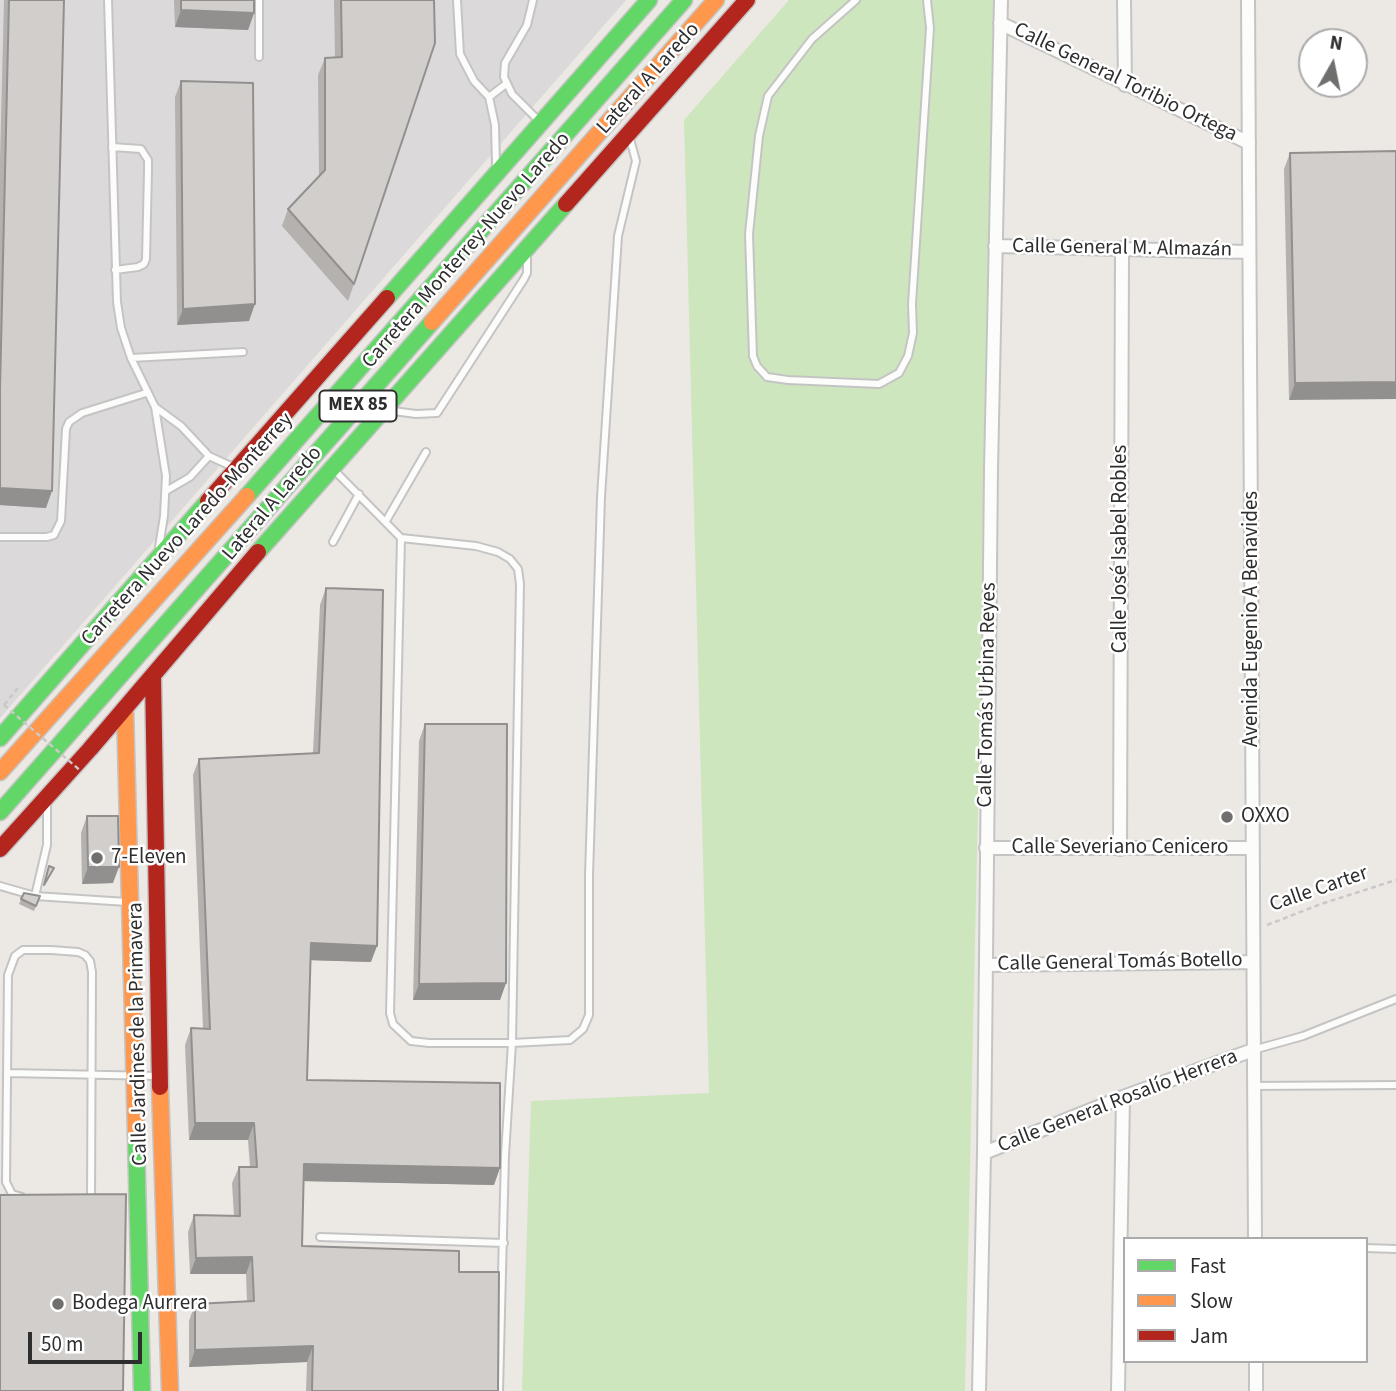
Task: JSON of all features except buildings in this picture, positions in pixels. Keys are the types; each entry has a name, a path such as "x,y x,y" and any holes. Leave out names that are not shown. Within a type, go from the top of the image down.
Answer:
{"main road":[{"path":"0,738 649,0"},
{"name":"Carretera Nuevo Laredo-Monterrey","path":"0,772 684,0"},
{"name":"Carretera Monterrey-Nuevo Laredo","path":"0,812 716,0"},
{"name":"Lateral A Laredo","path":"0,849 153,676 331,467 747,0"},
{"name":"Calle Jardines de la Primavera","path":"153,676 160,1076 170,1391"},
{"name":"Calle Jardines de la Primavera","path":"125,708 134,1075 131,1203 142,1391"}],"street":[{"name":"Calle Tomás Urbina Reyes","path":"979,1391 995,246 1001,0"},
{"path":"1124,0 1125,85"},
{"name":"Avenida Eugenio A Benavides","path":"1248,0 1255,1237"},
{"name":"Calle General Toribio Ortega","path":"1000,23 1249,144"},
{"name":"Calle General M. Almazán","path":"995,246 1249,252"},
{"name":"Calle José Isabel Robles","path":"1120,849 1122,248"},
{"name":"Calle Severiano Cenicero","path":"986,848 1253,848"},
{"name":"Calle General Tomás Botello","path":"986,965 1253,962"},
{"name":"Calle General Rosalío Herrera","path":"984,1153 1123,1097 1253,1050"},
{"path":"1118,1391 1123,1097"},
{"path":"1256,1363 1256,1391"}],"lane":[{"path":"108,0 115,270 121,328 146,393 155,407 181,426 209,456 239,469"},
{"path":"259,0 259,57"},
{"path":"457,0 460,54 474,81 489,97 496,133 496,174"},
{"path":"533,0 527,25 505,63 504,77 520,104 542,124"},
{"path":"856,0 812,39 768,96 760,136 749,233 750,334 753,356 767,377 879,384 899,373 908,356 913,333 912,304 930,28 927,0"},
{"path":"489,97 506,84"},
{"path":"401,538 390,1013 393,1024 411,1041 429,1043 570,1040 583,1029 589,1015 589,875 601,497 618,236 636,161 629,134"},
{"path":"112,147 141,149 148,160 146,259 144,264 138,267 115,270"},
{"path":"367,396 383,409 416,414 437,413 524,279 527,273 527,248"},
{"path":"131,358 243,352"},
{"path":"0,537 54,535 61,521 66,429 69,422 82,412 146,393"},
{"path":"155,407 164,458 166,491 158,559"},
{"path":"316,453 401,538 476,546 498,552 510,559 518,569 520,584 512,1043 505,1155 499,1391"},
{"path":"386,521 426,453"},
{"path":"166,491 190,477 209,456"},
{"path":"333,542 359,494"},
{"path":"35,896 47,845 46,797"},
{"path":"0,886 35,896 130,902"},
{"path":"30,1198 12,1194 6,1182 8,975 15,956 23,950 33,949 78,952 90,961 93,984 91,1201"},
{"path":"1253,1050 1303,1036 1396,999"},
{"path":"7,1073 160,1076"},
{"path":"1253,1086 1396,1085"},
{"path":"78,1201 102,1201"},
{"path":"320,1237 504,1243"},
{"path":"1368,1248 1396,1249"}],"path":[{"path":"18,689 4,705 82,772"},
{"name":"Calle Carter","path":"1253,931 1321,904 1396,880"}],"shaded area":[{"path":"0,0 626,0 0,718"}],"green space":[{"path":"789,0 996,0 965,1391 522,1391 531,1101 709,1093 684,120"}],"traffic: fast":[{"path":"387,298 649,0"},
{"path":"247,496 684,0"},
{"path":"258,552 566,204"},
{"path":"0,812 432,322"},
{"path":"0,738 208,501"},
{"path":"136,1135 142,1391"}],"traffic: slow":[{"path":"432,322 716,0"},
{"path":"0,772 247,496"},
{"path":"125,708 136,1135"},
{"path":"160,1087 170,1391"}],"traffic: jam":[{"path":"566,204 747,0"},
{"path":"208,501 387,298"},
{"path":"0,849 90,749 258,552"},
{"path":"153,676 160,1087"}],"place":[{"name":"OXXO","path":"1227,817"},
{"name":"7-Eleven","path":"97,858"},
{"name":"Bodega Aurrera","path":"58,1304"}]}
